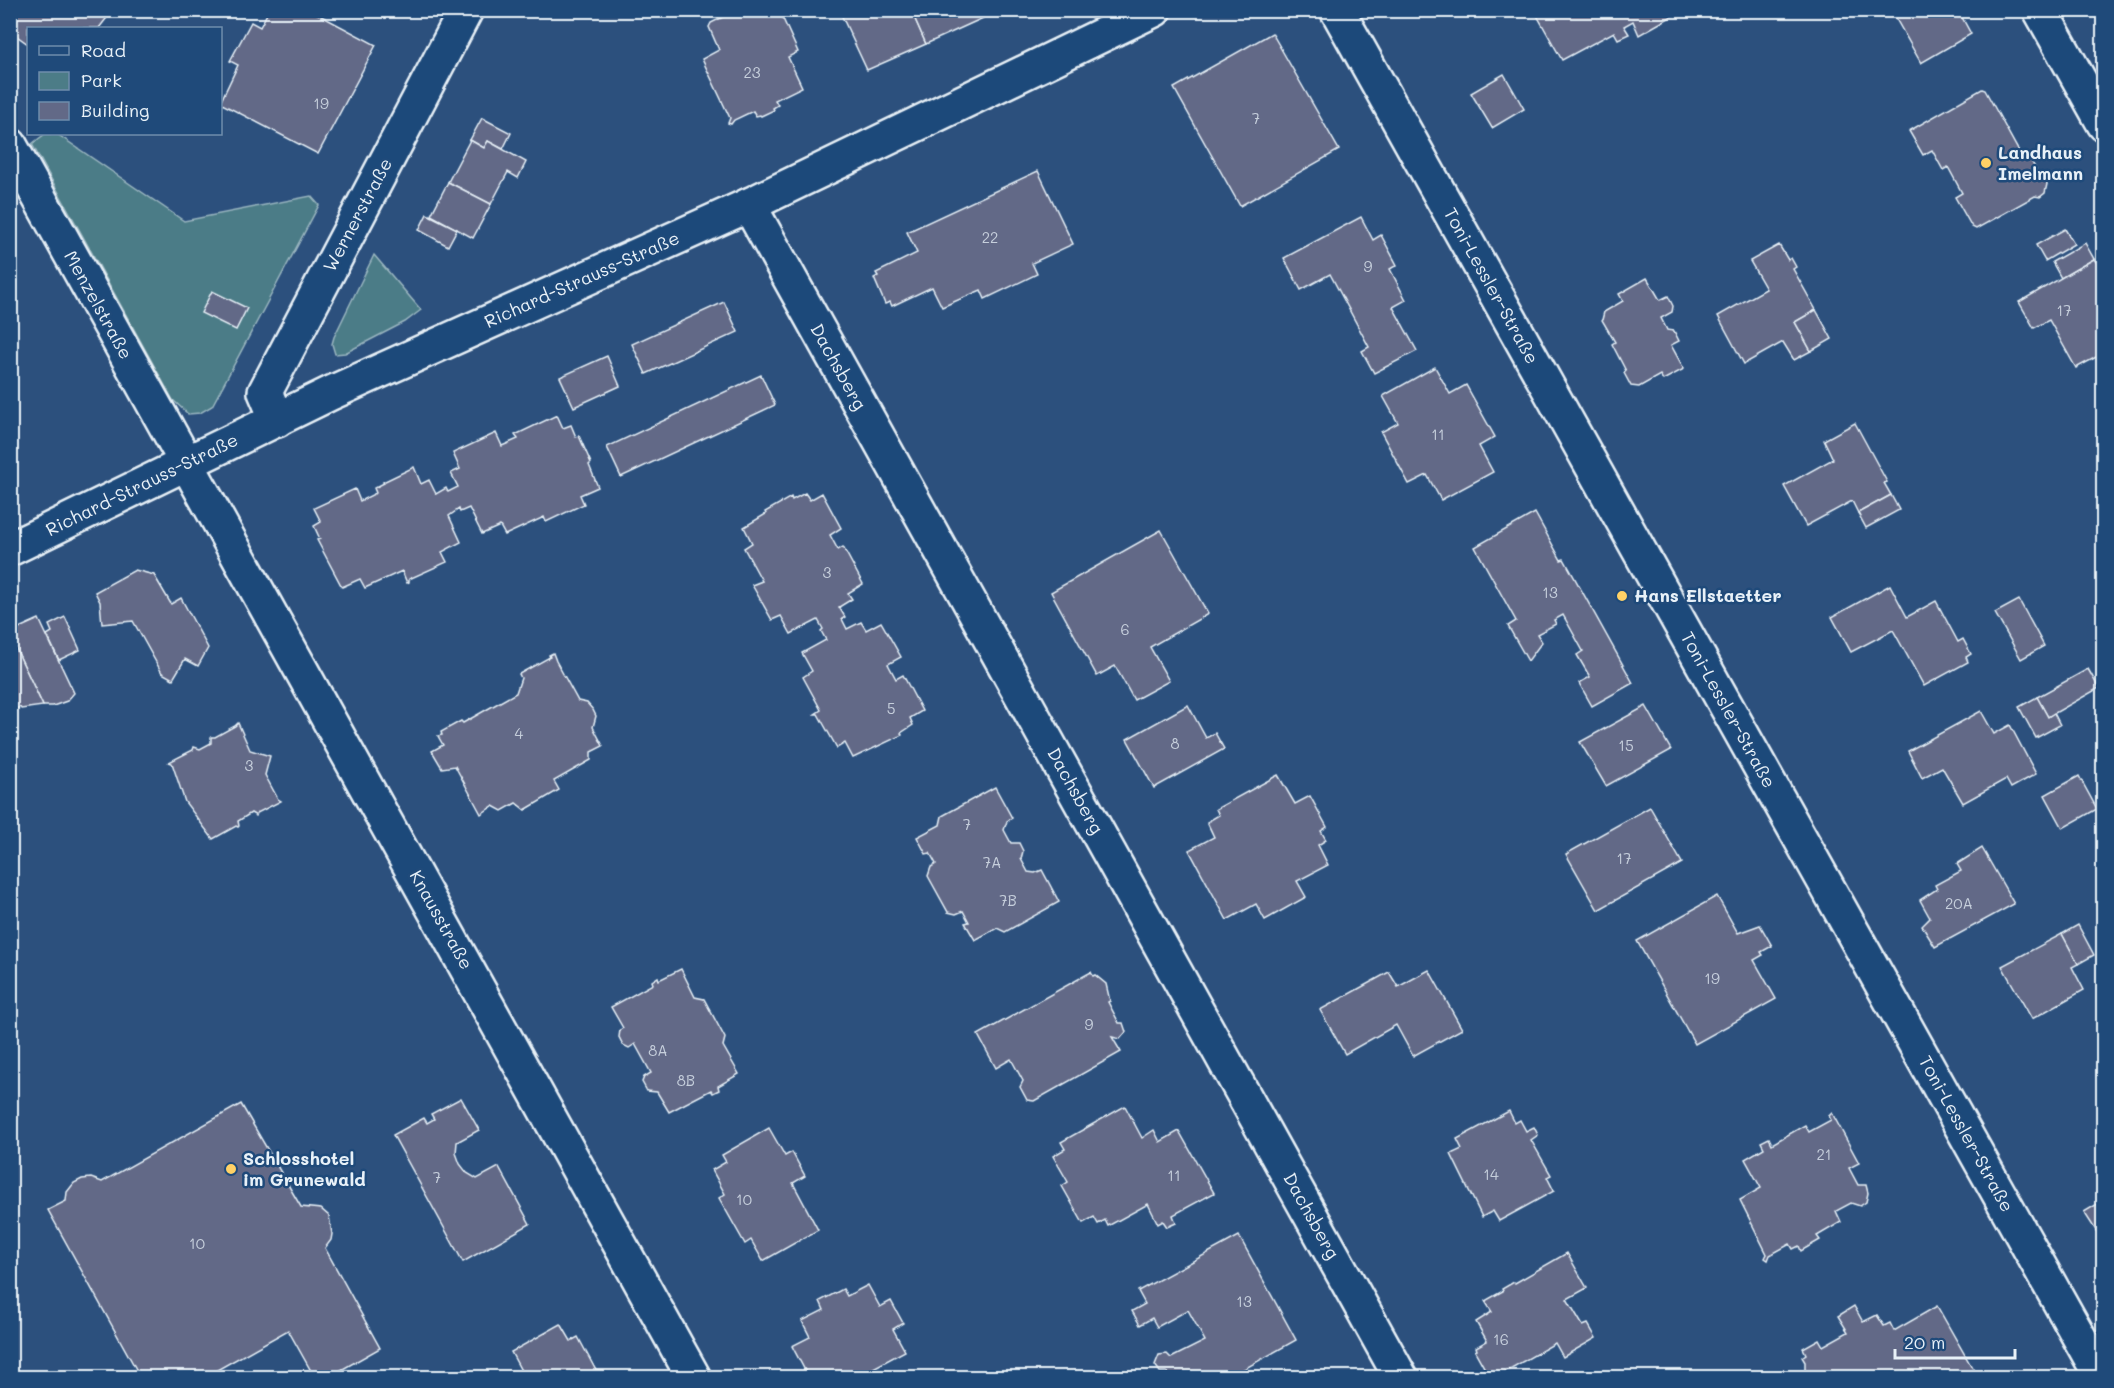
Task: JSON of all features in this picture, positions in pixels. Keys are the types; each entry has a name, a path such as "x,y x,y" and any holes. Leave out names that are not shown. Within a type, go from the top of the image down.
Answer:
{"street":[{"name":"Wernerstraße","path":"277,420 265,392 466,10"},
{"name":"Richard-Strauss-Straße","path":"10,549 331,393 749,205 1154,10"},
{"name":"Toni-Lessler-Straße","path":"1337,10 2102,1377"},
{"path":"2040,10 2103,123"},
{"name":"Menzelstraße","path":"10,146 186,464"},
{"name":"Dachsberg","path":"749,205 1401,1377"},
{"name":"Knausstraße","path":"186,464 694,1377"}],"green space":[{"path":"44,135 58,135 184,221 311,196 319,205 212,406 200,413 188,414 173,400 32,144"},
{"path":"374,255 421,310 405,322 345,353 335,354 332,344 334,337"}],"building":[{"path":"10,10 113,10 100,27 27,27 27,43 10,31"},
{"path":"269,10 310,10 376,45 318,154 222,104 222,99 238,65 230,61 251,22 260,27"},
{"path":"737,10 779,10 798,52 788,57 802,87 775,100 778,105 773,108 774,110 761,116 756,116 753,111 734,120 731,124 728,123 730,118 702,59 719,50 709,27 711,23"},
{"path":"839,10 911,10 926,44 867,70"},
{"path":"911,10 980,10 983,18 926,44"},
{"path":"1534,10 1693,10 1674,15 1639,35 1633,21 1624,26 1629,34 1618,39 1614,32 1562,60"},
{"path":"1891,10 1958,10 1971,34 1921,63"},
{"path":"1272,33 1339,150 1240,206 1174,88"},
{"path":"1504,74 1524,109 1492,128 1471,93"},
{"name":"Landhaus Imelmann","path":"1982,89 1985,90 2023,159 2028,155 2041,179 2047,184 2045,193 2040,197 2035,196 1976,229 1972,227 1955,197 1962,193 1948,167 1943,170 1932,150 1923,155 1909,131"},
{"path":"482,118 511,133 503,149 488,141 484,148 470,140"},
{"path":"470,140 484,148 488,141 526,162 518,178 508,172 491,204 448,182"},
{"path":"1038,171 1073,244 1032,263 1037,274 985,299 981,290 942,307 932,287 892,306 890,302 885,304 874,278 878,276 876,273 917,253 907,232"},
{"path":"448,182 491,204 473,238 431,215"},
{"path":"427,214 457,229 448,246 419,230"},
{"path":"1361,217 1373,240 1381,235 1397,265 1390,269 1406,300 1393,307 1417,351 1374,373 1362,351 1369,347 1330,274 1301,290 1284,258"},
{"path":"2065,229 2074,244 2045,261 2036,245"},
{"path":"2085,243 2094,259 2061,278 2052,262"},
{"path":"1779,245 1788,260 1791,258 1796,267 1793,269 1816,310 1795,322 1811,351 1794,360 1783,342 1744,364 1718,316 1766,289 1750,261"},
{"path":"2094,259 2104,272 2104,353 2076,368 2049,320 2034,328 2019,302"},
{"path":"1647,278 1660,300 1668,296 1673,306 1672,312 1661,318 1667,330 1674,331 1679,341 1671,345 1684,369 1663,380 1660,375 1639,387 1631,386 1612,344 1615,342 1602,320 1604,312 1623,301 1619,294"},
{"path":"212,291 247,308 236,330 201,313"},
{"path":"724,302 738,332 646,374 632,344"},
{"path":"1816,310 1832,339 1811,351 1795,322"},
{"path":"607,356 620,386 574,407 560,377"},
{"path":"1435,367 1450,394 1466,385 1495,437 1479,446 1493,472 1441,500 1427,475 1409,484 1381,432 1398,423 1383,396"},
{"path":"761,375 775,405 621,477 607,447"},
{"path":"557,415 563,428 571,425 576,437 579,436 591,463 589,465 598,487 580,495 584,504 546,522 544,517 505,535 500,526 482,534 469,508 460,512 459,509 449,516 461,542 442,552 447,562 409,579 407,583 402,571 365,588 360,579 342,587 317,540 320,539 314,526 321,522 314,508 355,489 360,501 376,493 374,488 383,482 414,467 421,484 429,480 436,494 446,488 448,492 458,487 451,473 460,469 453,453 496,433 502,446 518,439 515,435"},
{"path":"1855,423 1887,482 1884,483 1891,495 1858,513 1852,501 1806,526 1784,486 1833,459 1824,440"},
{"path":"805,493 810,500 822,493 841,528 830,535 838,550 843,547 863,584 848,593 852,599 839,607 845,617 842,619 847,629 861,622 866,630 881,622 901,657 888,664 896,679 903,675 922,711 910,718 913,725 901,733 902,735 853,758 845,743 837,748 818,714 815,714 821,710 803,677 812,671 802,653 826,640 821,631 823,629 818,620 791,634 781,616 772,620 752,585 762,581 744,548 752,543 744,527 791,497 792,500"},
{"path":"1891,495 1899,510 1866,528 1858,513"},
{"path":"1535,513 1561,560 1564,559 1633,683 1592,706 1579,683 1590,677 1577,655 1583,651 1563,615 1554,620 1556,624 1537,634 1542,642 1528,661 1508,626 1516,621 1475,547"},
{"path":"1161,530 1208,614 1150,647 1169,681 1134,700 1115,666 1097,676 1051,592"},
{"path":"135,570 154,575 171,604 181,598 208,648 198,666 185,659 173,679 162,673 133,621 102,624 100,602 95,592"},
{"path":"1890,585 1907,617 1936,601 1958,642 1963,639 1971,654 1966,657 1968,662 1924,686 1893,630 1851,652 1832,617"},
{"path":"2019,600 2044,646 2021,659 1995,613"},
{"path":"65,617 80,650 59,660 47,635 52,632 49,625"},
{"path":"39,619 74,693 67,701 53,706 43,706 10,636 10,632"},
{"path":"10,636 43,706 21,709 20,707 10,712"},
{"path":"553,653 578,701 587,703 593,710 596,716 593,727 603,746 591,752 591,760 554,781 559,790 525,810 516,803 502,811 493,806 481,814 455,766 442,768 432,751 443,745 438,736 442,735 441,732 461,721 463,723 516,693 521,678 519,674 550,657 549,655"},
{"path":"2088,669 2099,688 2048,717 2037,697"},
{"path":"2037,697 2048,717 2054,713 2060,725 2036,738 2019,707"},
{"path":"1188,705 1206,738 1215,733 1224,749 1154,788 1127,739"},
{"path":"1646,706 1671,750 1606,786 1580,742"},
{"path":"1981,711 1994,734 2010,725 2036,774 2011,788 2006,779 1963,803 1942,767 1922,778 1908,751"},
{"path":"238,723 250,750 270,756 265,775 281,801 257,813 256,816 251,813 238,821 238,827 213,839 185,802 172,763 169,762 193,750 194,747 200,749 211,743 211,737 215,737"},
{"path":"1278,775 1295,804 1310,796 1327,827 1321,831 1326,840 1318,845 1328,865 1297,881 1306,897 1265,920 1256,904 1227,920 1189,850 1214,837 1207,822 1219,815 1216,809"},
{"path":"2079,776 2097,809 2063,828 2045,795"},
{"path":"995,787 1012,818 1007,821 1004,830 1011,843 1019,843 1023,851 1021,859 1028,872 1035,873 1042,870 1059,902 1005,932 997,928 975,940 965,923 969,922 963,911 956,914 948,912 928,876 931,867 936,864 930,853 926,854 917,837 940,825 942,816"},
{"path":"1650,807 1682,863 1598,910 1566,854"},
{"path":"1982,848 2014,904 1935,947 1922,926 1930,918 1920,900 1937,889 1935,885 1961,871 1957,864"},
{"path":"1717,896 1738,933 1760,925 1772,946 1761,952 1763,955 1754,960 1776,999 1695,1044 1637,941"},
{"path":"2078,925 2094,955 2078,964 2062,934"},
{"path":"2062,934 2078,964 2072,967 2084,990 2032,1019 2002,966"},
{"path":"681,969 695,997 704,999 725,1038 723,1046 739,1074 718,1086 719,1090 713,1093 711,1090 669,1112 657,1092 647,1091 642,1082 644,1077 651,1073 635,1044 629,1048 623,1045 619,1037 620,1030 623,1028 611,1007 653,984 652,981 658,977 659,980"},
{"path":"1429,970 1462,1029 1413,1056 1396,1025 1345,1054 1320,1010 1389,972 1398,987"},
{"path":"1091,972 1093,976 1095,975 1106,984 1110,1001 1108,1002 1119,1023 1123,1023 1126,1032 1120,1039 1112,1037 1121,1052 1034,1101 1027,1100 1020,1087 1023,1081 1011,1059 996,1068 978,1035"},
{"path":"461,1098 479,1130 457,1142 456,1153 460,1164 467,1173 477,1179 499,1167 530,1224 463,1262 393,1135 424,1118 427,1123 434,1119 431,1114"},
{"path":"241,1104 301,1207 321,1209 329,1216 332,1234 325,1248 380,1348 327,1378 315,1378 288,1330 203,1378 141,1378 48,1210 66,1201 67,1192 74,1183 91,1178 102,1182"},
{"path":"1125,1106 1142,1138 1154,1130 1160,1142 1179,1131 1214,1193 1173,1215 1176,1223 1167,1227 1163,1221 1158,1224 1148,1204 1108,1226 1105,1220 1098,1224 1094,1217 1083,1223 1062,1186 1068,1182 1053,1156 1065,1149 1061,1142"},
{"path":"1509,1111 1515,1123 1520,1120 1526,1131 1534,1127 1538,1135 1531,1140 1551,1175 1547,1177 1554,1191 1499,1221 1493,1211 1482,1217 1451,1154 1462,1149 1457,1139"},
{"path":"1832,1113 1859,1163 1849,1168 1858,1185 1866,1185 1868,1193 1866,1202 1860,1206 1851,1203 1836,1211 1841,1222 1817,1236 1820,1240 1801,1251 1799,1246 1793,1249 1790,1244 1770,1255 1768,1260 1765,1258 1767,1254 1740,1200 1761,1188 1745,1159 1764,1148 1761,1142 1769,1138 1772,1144 1805,1125 1809,1132 1831,1120 1829,1116"},
{"path":"769,1128 785,1156 792,1152 805,1176 793,1183 818,1230 763,1261 751,1240 745,1244 719,1198 725,1194 712,1170 726,1162 722,1155"},
{"path":"2104,1200 2104,1243 2084,1212"},
{"path":"1239,1236 1296,1340 1228,1378 1170,1378 1167,1372 1160,1372 1155,1365 1159,1355 1167,1354 1171,1358 1205,1341 1188,1310 1157,1327 1152,1318 1140,1325 1132,1311 1145,1304 1138,1291"},
{"path":"1567,1253 1587,1288 1567,1299 1583,1326 1588,1324 1596,1338 1563,1357 1555,1343 1494,1378 1492,1375 1489,1376 1475,1351 1476,1347 1487,1341 1476,1322 1492,1312 1485,1301"},
{"path":"868,1285 880,1307 891,1301 903,1323 893,1329 905,1351 855,1378 833,1378 830,1372 820,1378 809,1378 792,1346 810,1337 802,1321 824,1310 820,1301 843,1289 847,1296"},
{"path":"1854,1306 1863,1322 1877,1315 1884,1326 1890,1323 1894,1331 1937,1306 1978,1378 1805,1378 1805,1362 1802,1357 1806,1354 1803,1348 1819,1339 1823,1346 1848,1332 1838,1316"},
{"path":"561,1324 571,1341 578,1337 600,1378 525,1378 511,1352"}],"place":[{"name":"Landhaus Imelmann","path":"1986,163"},
{"name":"Hans Ellstaetter","path":"1622,596"},
{"name":"Schlosshotel im Grunewald","path":"231,1169"}]}
